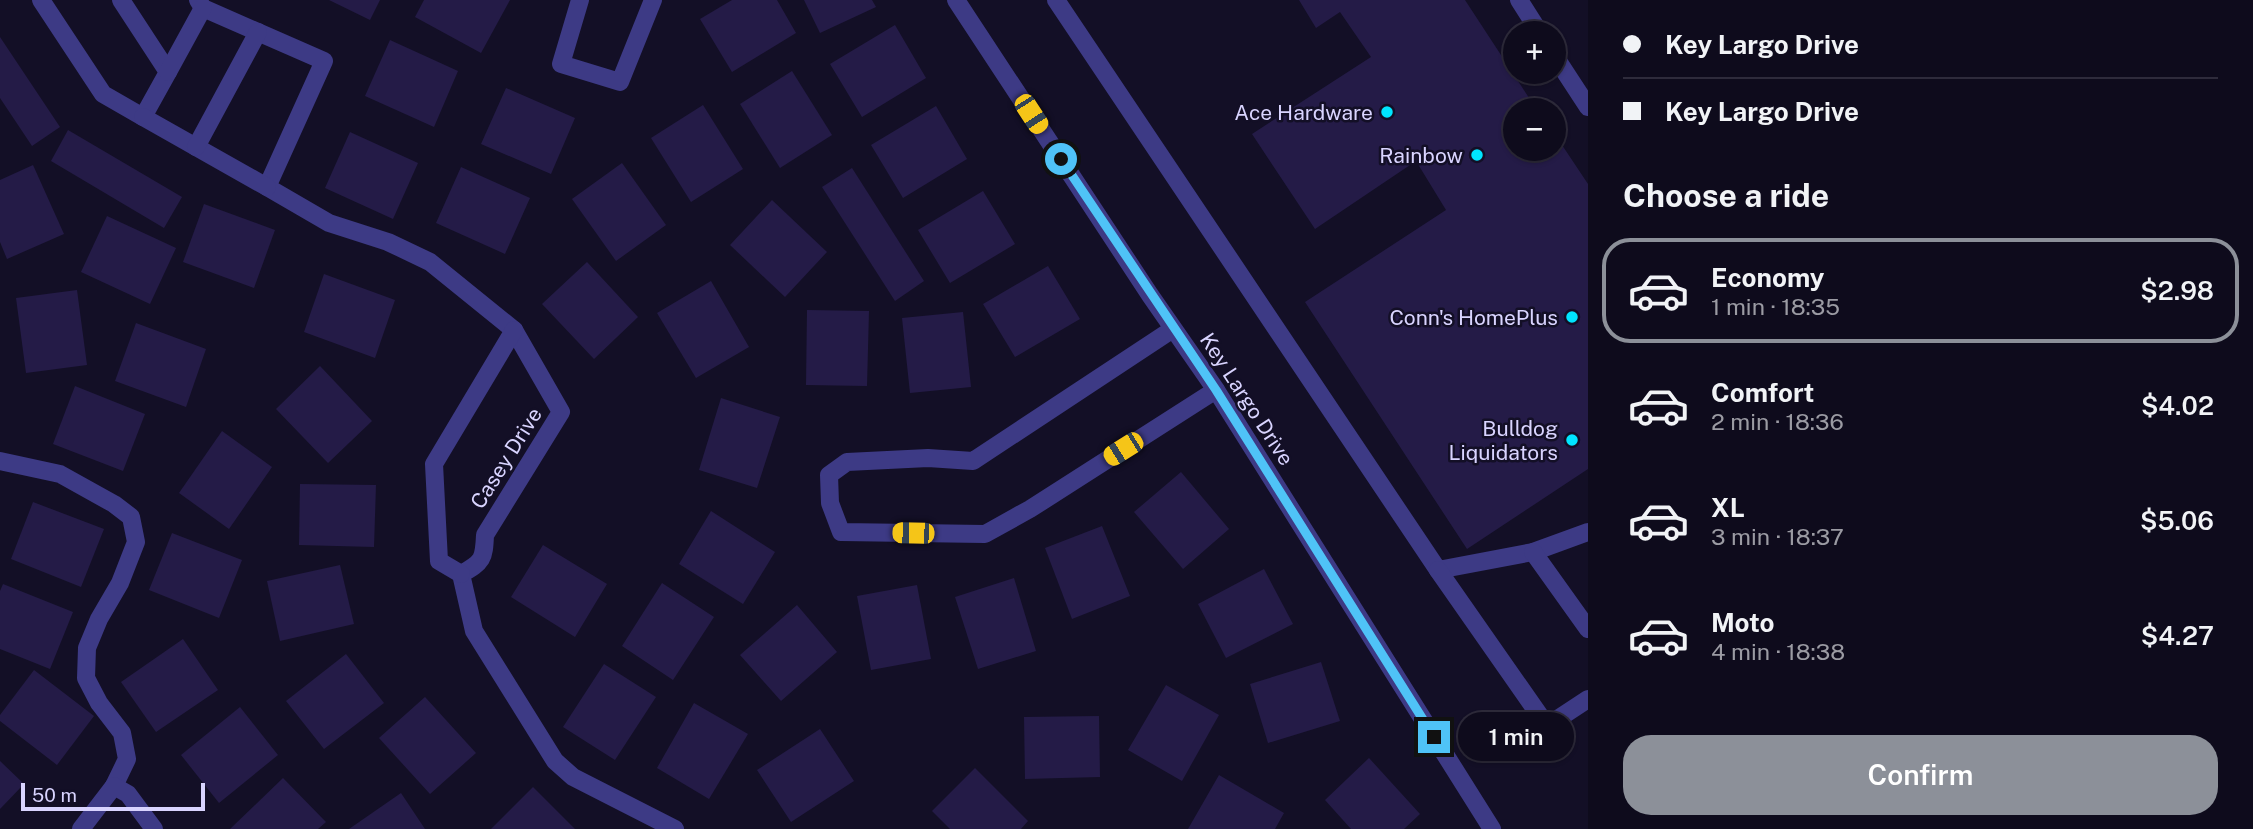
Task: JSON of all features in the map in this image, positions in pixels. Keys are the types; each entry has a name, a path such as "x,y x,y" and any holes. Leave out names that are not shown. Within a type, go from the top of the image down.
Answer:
{"street":[{"name":"Casey Drive","path":"41,0 103,94 329,223 388,242 430,262 514,330 561,412 485,535 484,554 478,565 461,574"},
{"path":"121,0 169,72"},
{"path":"580,0 561,64 620,82 653,0"},
{"name":"Key Largo Drive","path":"956,0 1216,390 1492,829"},
{"path":"1056,0 1438,570 1547,726 1588,699"},
{"path":"1519,0 1532,21"},
{"path":"143,117 169,72 201,4 324,61 267,187"},
{"path":"196,147 257,32"},
{"path":"1566,73 1588,107"},
{"path":"1174,329 973,461 928,458 847,462 829,475 830,503 841,532 985,534 1030,509 1216,390"},
{"path":"514,330 434,464 439,561 461,574 474,631 555,761 573,777 675,829"},
{"path":"0,461 60,474 114,504 131,517 136,542 120,583 99,619 87,648 86,678 99,703 122,733 127,759 114,786 81,829"},
{"path":"1438,570 1533,552 1588,532"},
{"path":"1533,552 1588,629"},
{"path":"114,786 128,794 154,829"}],"building":[{"path":"329,0 380,0 370,20"},
{"path":"424,0 510,0 481,53 415,17"},
{"path":"732,0 777,0 796,33 732,72 700,19"},
{"path":"804,0 872,0 876,7 820,33"},
{"path":"1299,0 1465,0 1503,58 1503,84 1520,84 1529,98 1503,98 1503,161 1566,161 1566,151 1588,184 1588,469 1467,549 1305,302 1446,210 1416,161 1315,229 1252,134 1371,57 1340,12 1316,28"},
{"path":"895,25 926,78 862,117 830,64"},
{"path":"0,37 60,127 32,146 0,98"},
{"path":"390,40 458,71 434,127 365,96"},
{"path":"792,71 832,135 780,168 740,104"},
{"path":"506,88 575,118 551,174 481,144"},
{"path":"703,105 743,169 691,202 651,138"},
{"path":"936,106 967,159 903,198 871,145"},
{"path":"68,130 182,197 164,228 51,161"},
{"path":"350,132 418,163 393,219 325,188"},
{"path":"622,163 666,225 616,261 572,199"},
{"path":"33,165 64,234 7,259 0,242 0,180"},
{"path":"461,167 530,198 505,254 436,223"},
{"path":"852,168 924,281 895,301 822,187"},
{"path":"983,191 1015,244 950,283 918,230"},
{"path":"772,200 827,252 785,297 730,245"},
{"path":"204,204 275,230 254,288 183,262"},
{"path":"107,216 176,248 150,304 81,272"},
{"path":"587,262 638,317 594,359 542,304"},
{"path":"1048,266 1080,319 1015,357 983,304"},
{"path":"324,274 395,300 375,358 304,332"},
{"path":"711,281 749,347 696,378 657,313"},
{"path":"77,290 87,365 26,373 16,298"},
{"path":"807,310 869,311 867,386 806,385"},
{"path":"963,312 971,387 910,393 902,318"},
{"path":"136,323 206,349 186,407 115,381"},
{"path":"320,366 372,421 328,463 276,409"},
{"path":"75,386 145,414 123,471 53,444"},
{"path":"721,398 780,417 757,488 699,470"},
{"path":"222,431 272,467 229,529 179,493"},
{"path":"1181,472 1229,529 1183,569 1134,512"},
{"path":"300,484 376,485 374,547 299,545"},
{"path":"33,502 104,529 81,587 11,559"},
{"path":"711,511 775,552 743,604 679,564"},
{"path":"1102,526 1130,596 1072,619 1045,548"},
{"path":"172,533 242,560 219,618 149,590"},
{"path":"543,545 607,584 575,637 511,597"},
{"path":"340,565 354,624 280,641 267,581"},
{"path":"1264,569 1293,624 1226,658 1198,604"},
{"path":"1014,578 1036,651 978,669 955,597"},
{"path":"662,583 714,617 673,680 622,646"},
{"path":"3,584 73,612 50,669 0,649 0,591"},
{"path":"917,585 931,659 871,670 857,596"},
{"path":"797,605 837,652 781,701 740,655"},
{"path":"183,639 218,690 156,732 121,682"},
{"path":"346,654 384,703 324,749 286,701"},
{"path":"1321,662 1340,721 1268,743 1250,684"},
{"path":"604,664 656,697 615,760 563,727"},
{"path":"34,670 94,716 57,765 0,721 0,715"},
{"path":"1166,685 1219,715 1182,781 1128,750"},
{"path":"425,697 476,753 430,794 379,738"},
{"path":"694,703 748,734 709,799 657,768"},
{"path":"240,707 278,755 219,803 181,755"},
{"path":"1099,716 1100,777 1025,779 1024,717"},
{"path":"820,729 854,781 791,822 757,770"},
{"path":"1369,758 1420,814 1404,829 1351,829 1325,800"},
{"path":"0,761 24,784 0,809"},
{"path":"975,768 1028,821 1021,829 950,829 932,811"},
{"path":"1219,775 1284,813 1275,829 1188,829"},
{"path":"283,778 326,822 318,829 230,829"},
{"path":"533,787 575,829 491,829"},
{"path":"401,793 425,829 349,829"}],"place":[{"name":"Ace Hardware","path":"1387,112"},
{"name":"Rainbow","path":"1477,155"},
{"name":"Conn's HomePlus","path":"1572,317"},
{"name":"Bulldog Liquidators","path":"1572,440"}],"route":[{"path":"1061,159 1216,390 1434,737"}]}
